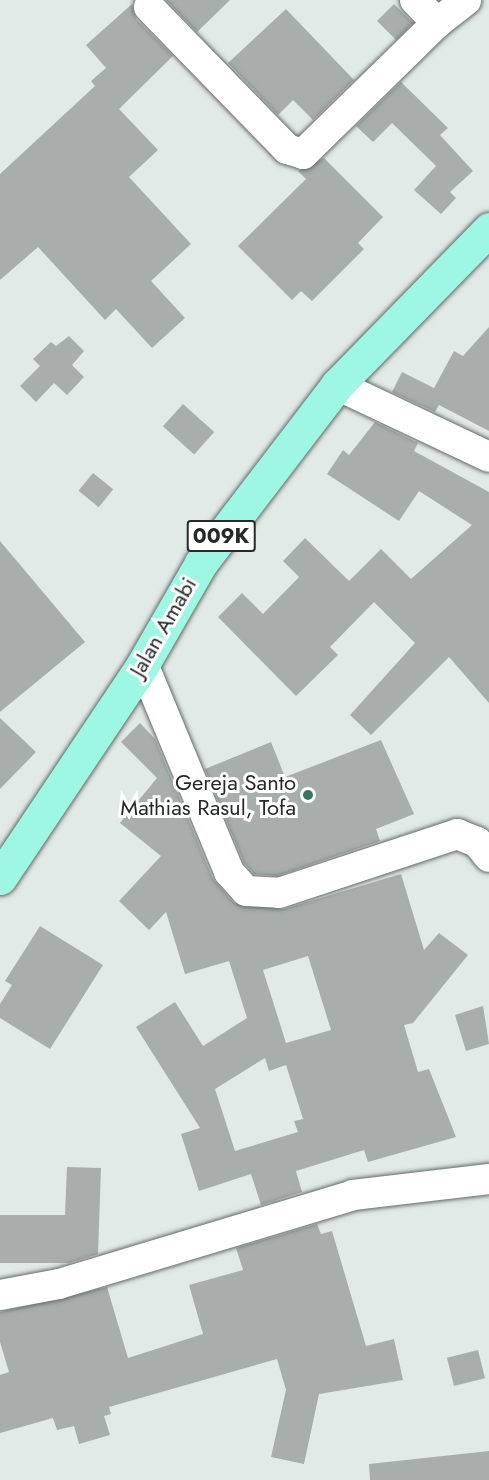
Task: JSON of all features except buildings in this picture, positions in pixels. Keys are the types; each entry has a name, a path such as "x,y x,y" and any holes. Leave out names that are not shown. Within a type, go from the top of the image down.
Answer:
{"main road":[{"name":"Jalan Amabi","path":"0,878 143,664 201,562 337,385 489,229"}],"street":[{"path":"415,0 437,23"},
{"path":"149,7 287,148 303,154 437,23 466,0"},
{"path":"337,385 489,457"},
{"path":"143,664 229,872 246,891 279,893 457,834 477,842 489,857"},
{"path":"0,1295 68,1282 323,1202 489,1179"}],"place":[{"name":"Gereja Santo Mathias Rasul, Tofa","path":"308,795"}]}
